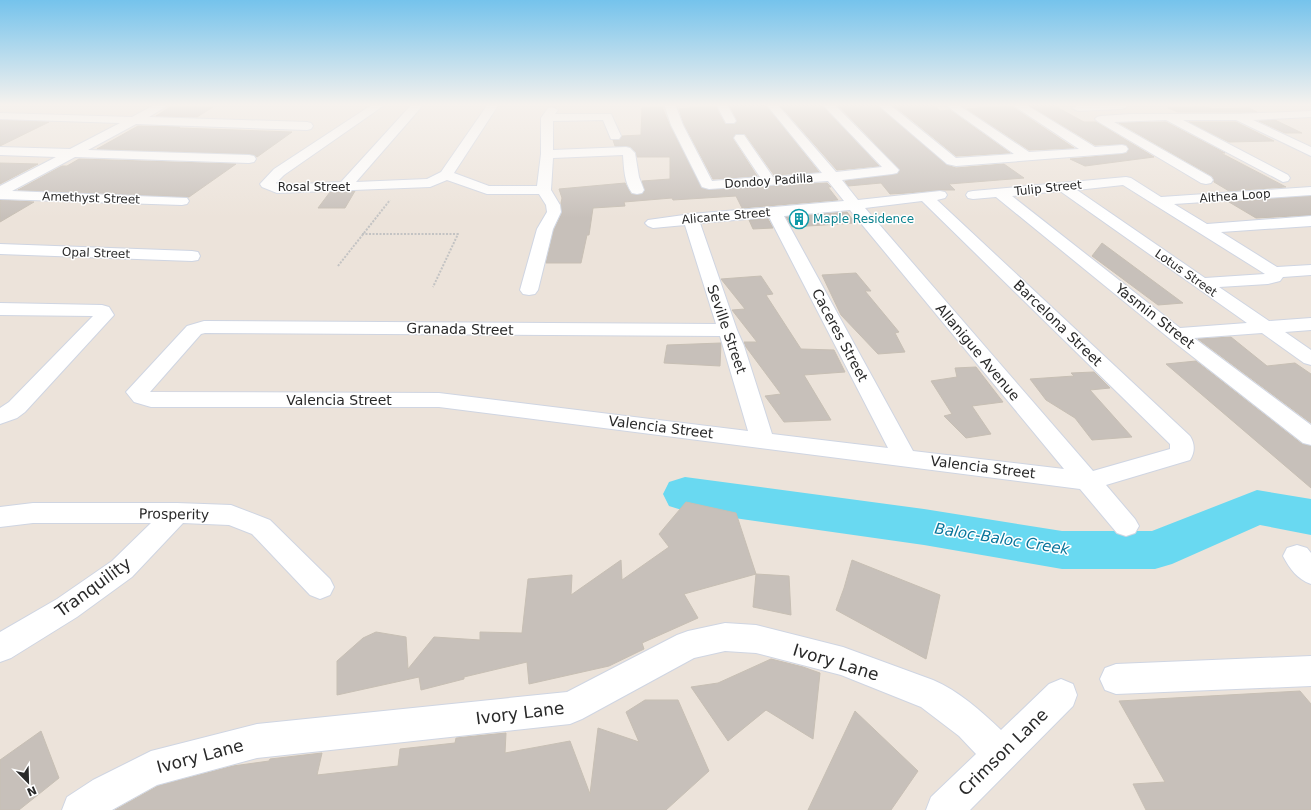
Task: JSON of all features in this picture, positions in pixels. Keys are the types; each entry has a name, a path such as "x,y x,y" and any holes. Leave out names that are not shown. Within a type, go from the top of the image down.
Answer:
{"street":[{"path":"0,193 96,142"},
{"name":"Rosal Street","path":"324,142 279,172 267,184 277,189 430,183 446,175"},
{"path":"344,187 385,142"},
{"path":"468,142 446,175 487,190 544,190"},
{"path":"529,290 545,229 554,212 553,205 544,190 548,142"},
{"name":"Dondoy Padilla","path":"686,142 707,184 712,185 770,182 891,171 893,169 865,142"},
{"path":"743,142 770,182"},
{"name":"Allanigue Avenue","path":"803,142 854,205 1126,526"},
{"path":"928,142 952,161 960,163 1122,149"},
{"path":"1004,142 1026,157"},
{"path":"1077,142 1092,151"},
{"path":"1140,142 1206,180"},
{"path":"1216,142 1283,178"},
{"path":"1289,142 1311,152"},
{"path":"0,151 249,159"},
{"path":"547,154 626,151 629,153 632,177 637,190"},
{"name":"Tulip Street","path":"973,195 1122,181 1129,182 1160,201"},
{"name":"Lotus Street","path":"1062,186 1311,359"},
{"name":"Althea Loop","path":"1160,201 1311,191"},
{"name":"Amethyst Street","path":"0,193 182,201"},
{"name":"Yasmin Street","path":"1000,193 1176,334 1311,437"},
{"name":"Alicante Street","path":"653,223 854,205 934,196"},
{"name":"Barcelona Street","path":"934,196 1182,442 1182,454"},
{"path":"1160,201 1274,272 1311,270"},
{"name":"Caceres Street","path":"774,212 905,458"},
{"name":"Seville Street","path":"691,219 727,330 734,346 762,439"},
{"path":"1204,228 1311,221"},
{"name":"Opal Street","path":"0,249 192,256"},
{"path":"1202,284 1268,279 1274,277 1274,272"},
{"path":"0,417 17,407 105,315 102,311 3,311"},
{"path":"1176,334 1311,324"},
{"name":"Granada Street","path":"138,392 194,330 215,326 531,330 727,330"},
{"name":"Valencia Street","path":"138,392 142,397 151,400 439,400 762,439 1088,481 1182,454"},
{"name":"Prosperity","path":"0,517 33,513 177,513 231,515 261,527 320,587"},
{"name":"Tranquility","path":"0,648 67,608 122,569 177,513"},
{"name":"Ivory Lane","path":"80,810 106,793 151,769 258,741 570,708 688,645 725,637 756,639 843,661 933,696 971,724 1001,755"},
{"path":"1116,679 1311,671"},
{"name":"Crimson Lane","path":"944,810 1061,695"}],"path":[{"path":"338,266 386,203 406,184"},
{"path":"362,234 458,234 433,287"}],"building":[{"path":"0,142 9,142 0,146"},
{"path":"110,142 278,142 257,157 249,154 97,149"},
{"path":"614,142 678,142 702,188 709,190 827,183 831,187 828,187 838,200 742,208 736,196 673,200 672,198 624,202 625,206 593,208 589,235 587,235 581,263 546,263 554,230 562,213 562,198 559,189 625,183 631,194 637,195 642,194 645,191 642,181 670,179 670,157 637,157 636,152 631,147 615,146"},
{"path":"693,142 735,142 757,176 713,179"},
{"path":"751,142 795,142 819,172 774,175"},
{"path":"812,142 856,142 879,166 837,170"},
{"path":"873,142 920,142 947,165 956,168 1004,164 1024,178 949,184 955,190 890,194 881,183 848,186 845,181 897,174 900,170"},
{"path":"939,142 994,142 1010,153 956,156"},
{"path":"1017,142 1065,142 1074,148 1029,150"},
{"path":"1090,142 1129,142 1154,157 1085,166 1070,159 1122,154 1127,153 1129,148 1122,144 1095,145"},
{"path":"1152,142 1204,142 1225,153 1221,153 1286,187 1229,191 1214,182 1212,176"},
{"path":"79,159 236,164 189,197 18,190 62,166 67,166"},
{"path":"0,163 38,164 0,184"},
{"path":"355,191 345,208 318,208 330,192"},
{"path":"1311,196 1311,215 1256,218 1229,202"},
{"path":"0,200 34,202 0,222"},
{"path":"847,212 855,223 792,227 786,217"},
{"path":"768,219 773,228 753,229 749,220"},
{"path":"1102,243 1183,303 1158,305 1092,256"},
{"path":"856,273 871,291 865,291 899,332 895,333 905,352 878,354 841,315 822,275"},
{"path":"761,276 773,294 766,295 801,349 834,350 845,372 804,375 831,420 784,422 765,396 781,394 746,347 744,342 757,342 732,310 745,309 721,279"},
{"path":"1231,337 1267,366 1295,363 1311,374 1311,423 1198,339"},
{"path":"721,343 720,366 664,363 667,345"},
{"path":"1196,361 1302,444 1311,446 1311,488 1166,364"},
{"path":"976,367 1003,402 972,406 991,434 966,438 944,416 952,414 931,381 957,377 955,368"},
{"path":"1094,372 1110,388 1090,390 1132,437 1092,440 1075,418 1046,400 1030,379 1074,376 1071,373"},
{"path":"686,502 736,513 756,574 684,594 698,618 642,643 644,649 609,666 529,684 527,662 464,677 464,679 421,690 419,677 337,695 337,661 363,638 376,632 406,637 408,669 434,637 480,640 480,632 522,633 528,579 572,575 571,595 621,560 622,580 669,547 659,534"},
{"path":"852,560 940,595 926,659 836,610"},
{"path":"756,574 789,576 791,615 753,607"},
{"path":"771,659 820,673 813,739 766,710 728,741 691,687 718,683"},
{"path":"1300,691 1311,704 1311,810 1146,810 1133,784 1165,782 1119,701"},
{"path":"645,700 678,700 709,771 666,810 115,810 158,786 233,766 269,761 270,759 322,753 317,775 398,766 400,749 455,743 456,738 506,733 505,753 570,741 590,794 598,728 639,742 626,712"},
{"path":"855,711 918,771 891,810 808,810"},
{"path":"41,731 59,778 19,810 0,810 0,760"}],"waterway":[{"name":"Baloc-Baloc Creek","path":"685,494 924,527 1062,550 1155,550 1257,507 1311,517"}],"place":[{"name":"Maple Residence","path":"799,219"}]}
